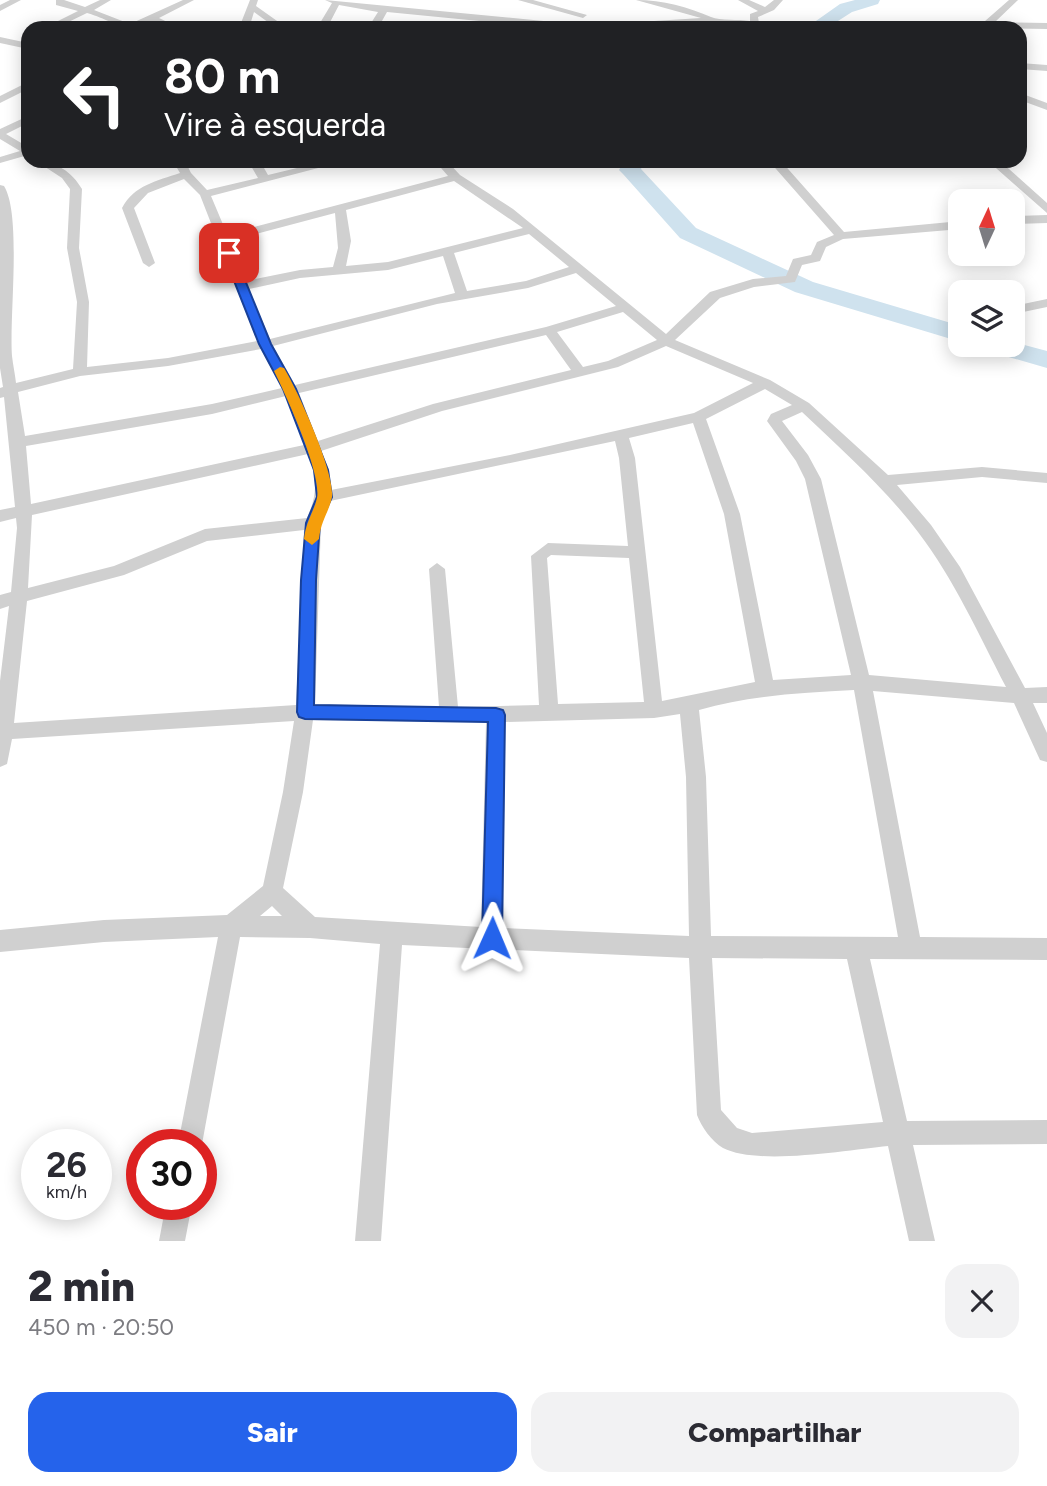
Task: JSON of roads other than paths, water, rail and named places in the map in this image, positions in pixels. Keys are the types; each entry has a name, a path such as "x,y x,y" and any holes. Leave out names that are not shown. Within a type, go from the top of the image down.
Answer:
{"street":[{"path":"0,8 17,0"},
{"path":"60,0 58,3 117,21"},
{"path":"63,21 107,0"},
{"path":"144,21 190,0"},
{"path":"410,11 414,0"},
{"path":"522,0 585,11 575,21"},
{"path":"640,0 689,10 714,21"},
{"path":"742,0 764,10"},
{"path":"754,21 753,16 779,0"},
{"path":"990,21 1014,0"},
{"path":"325,21 333,1 476,21"},
{"path":"247,21 253,3 274,21"},
{"path":"377,21 384,8"},
{"path":"434,21 437,14"},
{"path":"152,18 159,21"},
{"path":"674,21 714,21"},
{"path":"1027,26 1047,26"},
{"path":"0,40 21,44"},
{"path":"15,43 21,40"},
{"path":"1027,67 1047,68"},
{"path":"0,100 21,90"},
{"path":"1027,98 1045,103"},
{"path":"21,123 0,134 21,148"},
{"path":"0,160 21,154"},
{"path":"55,168 72,180 76,189 74,248 83,302 80,372"},
{"path":"149,263 128,208 129,204 144,191 182,168 205,194 265,344 290,389 321,470 324,497 313,523 307,607 305,712 293,792 272,892 231,926 193,1129"},
{"path":"258,168 264,178"},
{"path":"205,194 308,168"},
{"path":"448,168 456,177 509,211 666,341 765,383 804,406 885,481 925,529 954,572 1020,696 1047,754"},
{"path":"781,168 842,236"},
{"path":"1002,168 1047,209"},
{"path":"222,239 456,177"},
{"path":"0,188 4,195 7,246 5,391 18,442 25,528 0,758"},
{"path":"337,272 344,260 346,249 340,208"},
{"path":"1026,220 1047,219"},
{"path":"0,516 313,448 438,407 580,373 636,356 666,341 715,295 752,283 791,279 797,262 816,258 821,245 842,236 948,226"},
{"path":"243,286 300,274 388,266 531,230"},
{"path":"447,249 462,295"},
{"path":"5,391 80,372 168,362 265,344 462,295 528,284 579,268"},
{"path":"1025,308 1047,303"},
{"path":"18,442 199,411 549,330 628,307"},
{"path":"549,330 580,373"},
{"path":"324,497 510,460 698,417 765,383"},
{"path":"804,406 776,417 774,421 803,459 813,479 862,682 911,948"},
{"path":"698,417 732,514 765,688"},
{"path":"620,434 627,458 654,710"},
{"path":"885,481 982,471 1047,478"},
{"path":"0,602 118,571 205,535 313,523"},
{"path":"549,713 539,555 548,549 636,552"},
{"path":"437,569 449,715"},
{"path":"2,732 305,712 496,715 654,710 765,688 862,682 1020,696 1047,695"},
{"path":"689,705 696,777 700,947 709,1115 729,1138 752,1145 898,1133 1047,1132"},
{"path":"492,938 496,715"},
{"path":"272,892 310,927"},
{"path":"0,941 104,931 231,926 310,927 392,934 700,947 1047,948"},
{"path":"368,1241 392,934"},
{"path":"856,948 922,1241"},
{"path":"172,1241 176,1220"}],"waterway":[{"path":"826,21 846,8 872,0"},
{"path":"631,168 688,233 804,287 948,330"},
{"path":"1025,353 1047,360"}]}
